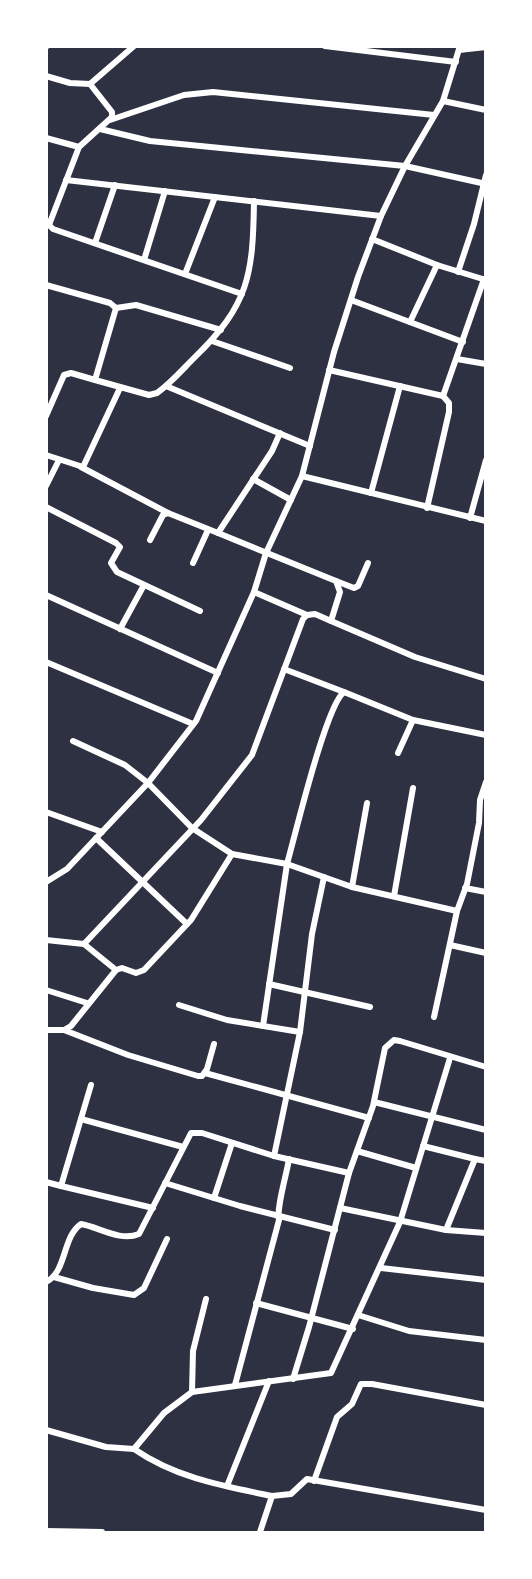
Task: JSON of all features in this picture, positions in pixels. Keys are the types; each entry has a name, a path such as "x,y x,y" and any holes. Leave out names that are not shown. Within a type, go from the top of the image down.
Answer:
{"street":[{"path":"46,76 70,83 90,84 134,46"},
{"path":"325,46 456,62"},
{"path":"48,879 68,869 148,783 193,724 218,673 254,591 266,553 302,476 329,370 381,216 405,166 443,101 459,48 486,46"},
{"path":"90,84 112,112 110,120"},
{"path":"242,294 52,229 48,223 79,147 110,120 184,95 213,92 434,115"},
{"path":"443,101 486,110"},
{"path":"100,129 150,141 405,166 484,184"},
{"path":"46,138 79,147"},
{"path":"458,272 474,224 486,174"},
{"path":"66,180 381,216"},
{"path":"95,243 115,186"},
{"path":"144,260 165,191"},
{"path":"185,274 215,196"},
{"path":"46,416 64,375 71,373 149,395 166,386 212,341 236,311 242,294 254,246 254,201"},
{"path":"372,239 437,265 485,280 443,396"},
{"path":"410,322 437,265"},
{"path":"46,285 110,303 116,308 136,305 221,330"},
{"path":"351,300 463,342"},
{"path":"96,380 116,308"},
{"path":"212,341 290,368"},
{"path":"457,359 486,364"},
{"path":"329,370 443,396 449,403 449,412 427,508"},
{"path":"166,386 310,446"},
{"path":"371,493 400,386"},
{"path":"81,467 86,465 120,388"},
{"path":"218,533 254,480 280,433"},
{"path":"46,455 81,467 168,513 354,588 358,586 369,563"},
{"path":"470,518 486,459"},
{"path":"46,486 59,460"},
{"path":"302,476 486,521"},
{"path":"254,480 291,500"},
{"path":"46,507 116,543 120,547 111,563 113,570 200,610"},
{"path":"150,540 163,515 168,513"},
{"path":"193,563 208,530"},
{"path":"331,621 340,592 336,581"},
{"path":"120,629 144,585"},
{"path":"254,591 307,615 315,614 415,657 486,678"},
{"path":"46,595 218,673"},
{"path":"84,944 192,828 252,755 307,615"},
{"path":"46,662 193,724"},
{"path":"284,669 413,720 486,735"},
{"path":"263,1026 287,864 335,702 344,692"},
{"path":"398,753 413,720"},
{"path":"73,741 114,758 148,783 192,828 232,854 287,864 352,887 457,910"},
{"path":"434,1017 457,910 465,888 479,823 480,800 486,782"},
{"path":"394,896 413,788"},
{"path":"352,887 367,803"},
{"path":"46,812 102,832"},
{"path":"96,838 187,924"},
{"path":"64,1030 116,970 122,968 140,973 187,924 232,854"},
{"path":"274,1156 300,1032 312,934 324,877"},
{"path":"465,888 486,892"},
{"path":"46,940 84,944 116,970"},
{"path":"450,945 486,953"},
{"path":"269,984 370,1007"},
{"path":"46,990 87,1002"},
{"path":"179,1005 227,1020 300,1032"},
{"path":"46,1030 64,1030 198,1076 205,1073 369,1118"},
{"path":"293,1379 312,1318 349,1173 374,1102 388,1043 400,1041 450,1058 486,1067"},
{"path":"205,1073 214,1044"},
{"path":"134,1449 164,1413 192,1392 331,1373 381,1268 400,1222 450,1058"},
{"path":"62,1186 90,1085"},
{"path":"374,1102 486,1130"},
{"path":"81,1119 183,1147"},
{"path":"46,1282 54,1277 73,1232 81,1224 109,1233 135,1236 144,1228 191,1133 196,1132 274,1156 349,1173"},
{"path":"214,1198 232,1143"},
{"path":"423,1146 486,1161"},
{"path":"357,1151 416,1168"},
{"path":"235,1385 278,1217 276,1212 284,1192 289,1159"},
{"path":"446,1230 476,1159"},
{"path":"46,1182 153,1208"},
{"path":"165,1183 278,1217 335,1230"},
{"path":"340,1208 446,1230 478,1235 486,1233"},
{"path":"54,1277 93,1288 134,1295 144,1288 167,1239"},
{"path":"381,1268 486,1280"},
{"path":"192,1392 193,1351 206,1299"},
{"path":"256,1303 353,1329"},
{"path":"358,1315 410,1331 486,1340"},
{"path":"227,1486 269,1381"},
{"path":"314,1481 338,1417 351,1404 361,1384 372,1384 486,1405"},
{"path":"46,1430 106,1447 134,1449 152,1462 192,1479 272,1496 291,1494 307,1479 486,1510"},
{"path":"260,1533 272,1496"},
{"path":"46,1531 102,1533"}]}
